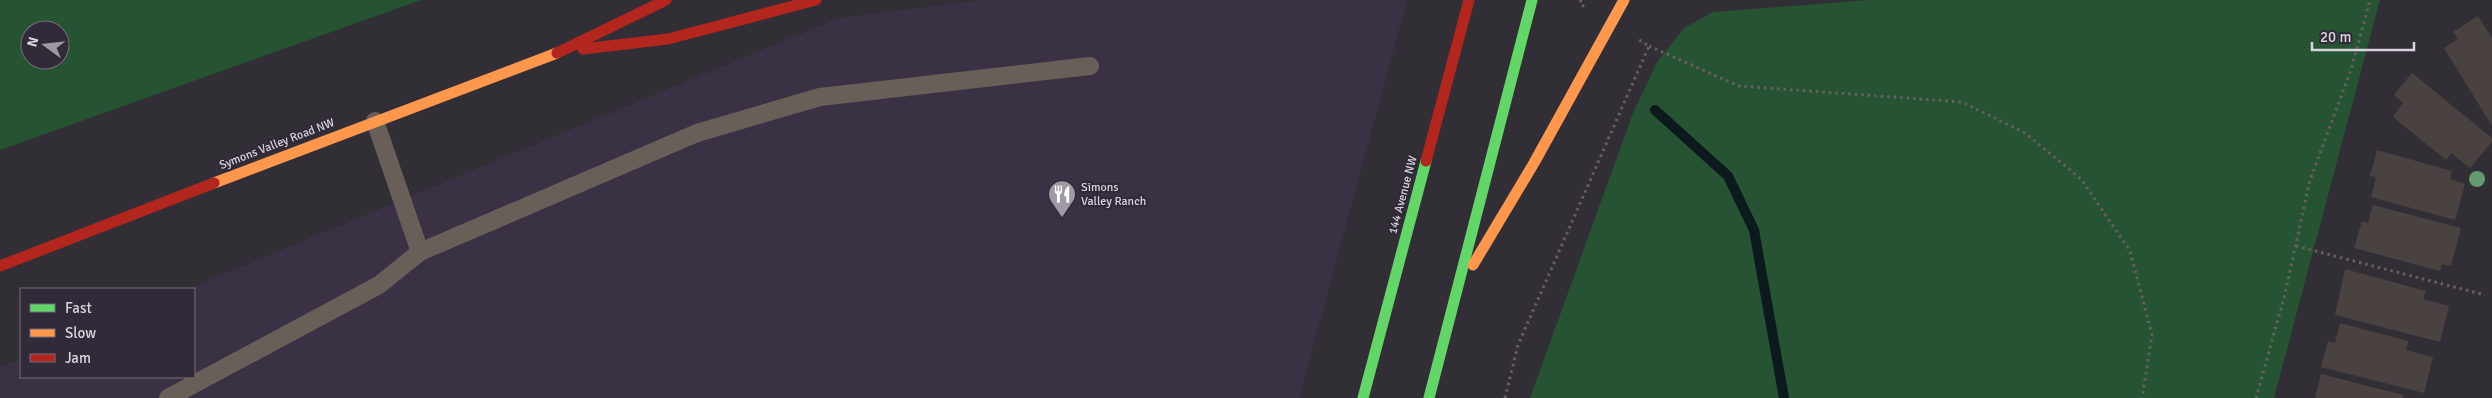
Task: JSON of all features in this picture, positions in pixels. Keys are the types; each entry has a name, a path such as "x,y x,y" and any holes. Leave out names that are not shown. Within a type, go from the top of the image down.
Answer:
{"main road":[{"name":"Symons Valley Road NW","path":"0,266 564,50 666,0"},
{"name":"Symons Valley Road NW","path":"564,50 668,40 816,0"},
{"name":"144 Avenue NW","path":"1363,398 1469,0"},
{"path":"1429,398 1532,0"},
{"path":"1456,292 1534,163 1610,22 1624,0"}],"lane":[{"path":"168,398 379,285 420,252 697,133 820,97 1090,66"},
{"path":"375,121 420,252"}],"path":[{"path":"1581,0 1580,4 1649,46 1739,86 1962,102 2025,133 2081,179 2130,251 2152,335 2142,398"},
{"path":"2256,398 2284,298 2310,180 2351,70 2370,0"},
{"path":"1505,398 1518,344 1649,46"},
{"path":"2296,246 2485,295"}],"shaded area":[{"path":"982,0 1407,0 1299,398 0,398 0,367 20,359 20,378 195,378 195,288 190,288 839,18"}],"green space":[{"path":"0,0 421,0 0,150"},
{"path":"1870,0 2380,0 2274,398 1530,398 1633,113 1657,62 1684,28 1713,12"}],"building":[{"path":"2478,16 2492,38 2492,126 2444,48 2458,39 2453,32"},
{"path":"2412,73 2492,138 2492,142 2470,168 2451,153 2446,160 2393,117 2403,103 2394,95"},
{"path":"2377,150 2452,171 2450,179 2465,184 2455,220 2371,197 2376,177 2370,176"},
{"path":"2373,205 2461,228 2451,266 2442,264 2440,271 2354,248 2362,221 2368,223"},
{"path":"2345,269 2426,291 2423,299 2449,306 2440,342 2335,315"},
{"path":"2340,323 2408,341 2406,350 2433,357 2424,393 2321,367 2328,341 2335,343"},
{"path":"2321,374 2403,395 2403,398 2315,398"}],"waterway":[{"path":"1655,110 1728,176 1754,230 1784,398"}],"traffic: fast":[{"path":"1429,398 1532,0"},
{"path":"1363,398 1426,161"}],"traffic: slow":[{"path":"1473,265 1534,163 1624,0"},
{"path":"214,183 557,53"}],"traffic: jam":[{"path":"557,53 666,0"},
{"path":"583,49 668,39 816,0"},
{"path":"1426,161 1469,0"},
{"path":"0,266 214,183"}],"place":[{"name":"Simons Valley Ranch","path":"1062,218"}]}
